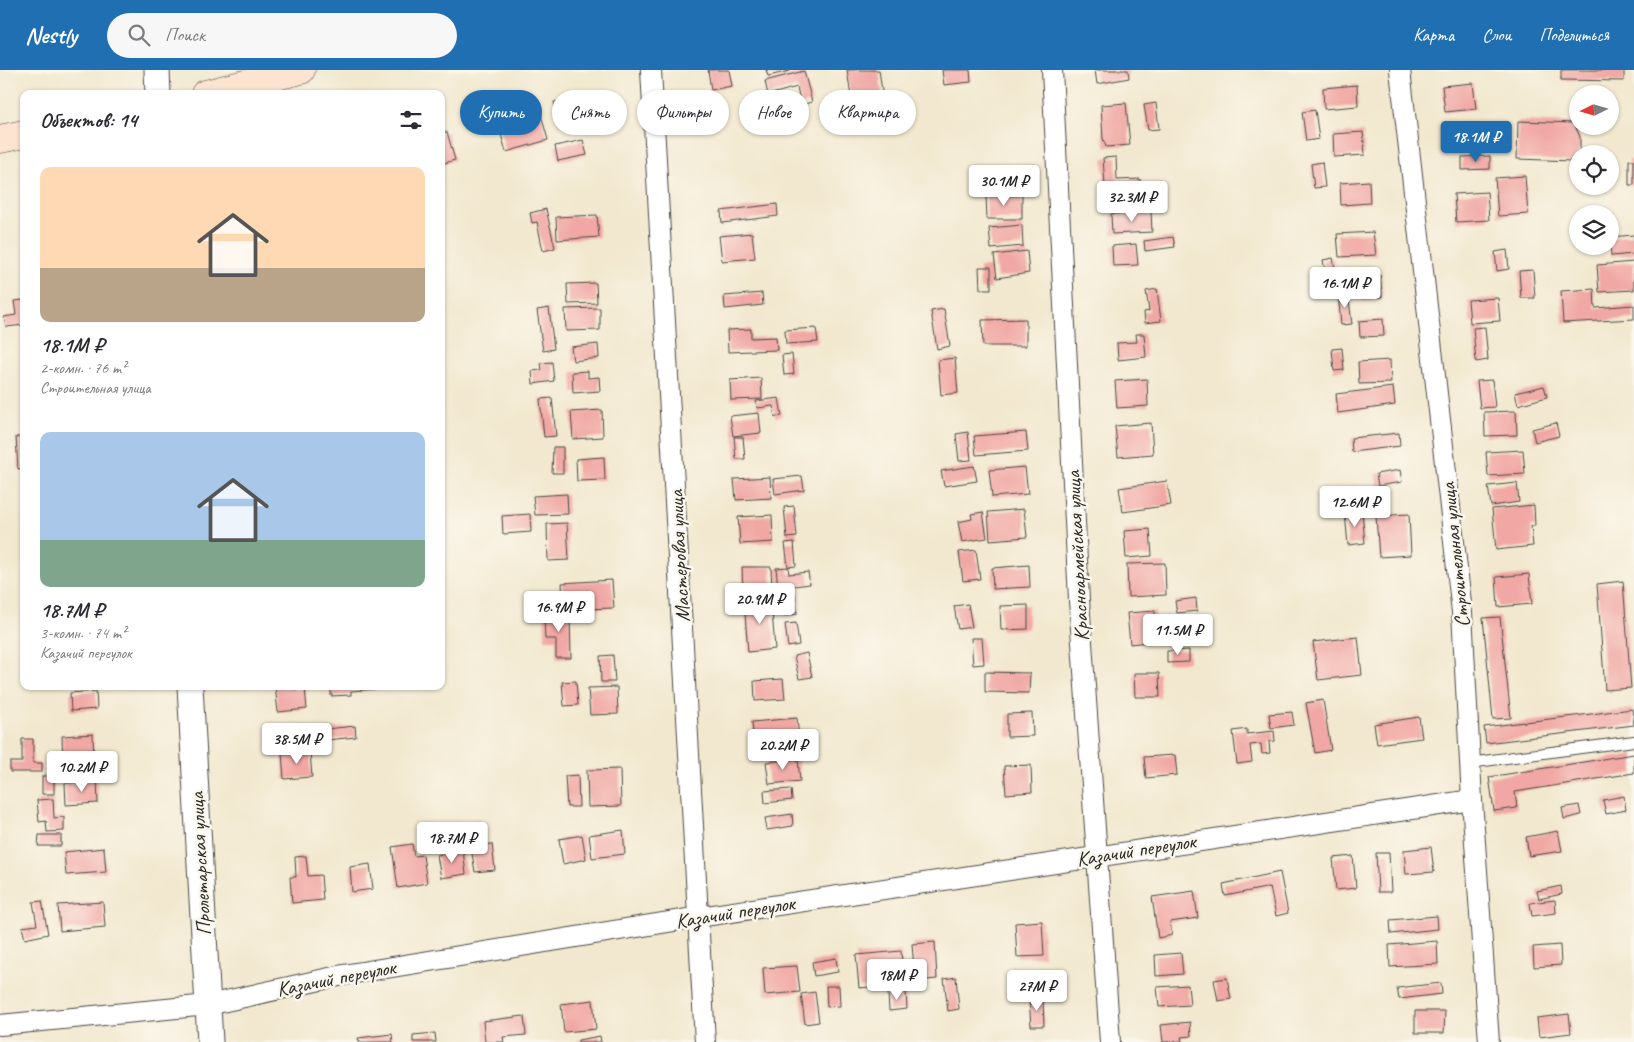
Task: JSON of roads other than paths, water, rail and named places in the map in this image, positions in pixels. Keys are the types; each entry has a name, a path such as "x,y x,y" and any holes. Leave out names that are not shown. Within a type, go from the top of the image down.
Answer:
{"main road":[{"path":"221,90 301,70"},
{"path":"0,139 20,135"}],"street":[{"path":"157,70 158,90"},
{"name":"Мастеровая улица","path":"651,70 706,1042"},
{"name":"Красноармейская улица","path":"1052,70 1079,600 1110,1042"},
{"name":"Строительная улица","path":"1400,70 1462,612 1472,800 1489,1042"},
{"name":"Пролетарская улица","path":"190,690 210,1042"},
{"name":"Казачий переулок","path":"0,1025 208,1005 343,975 699,917 1472,800"}],"lane":[{"path":"1470,763 1634,741"}]}
